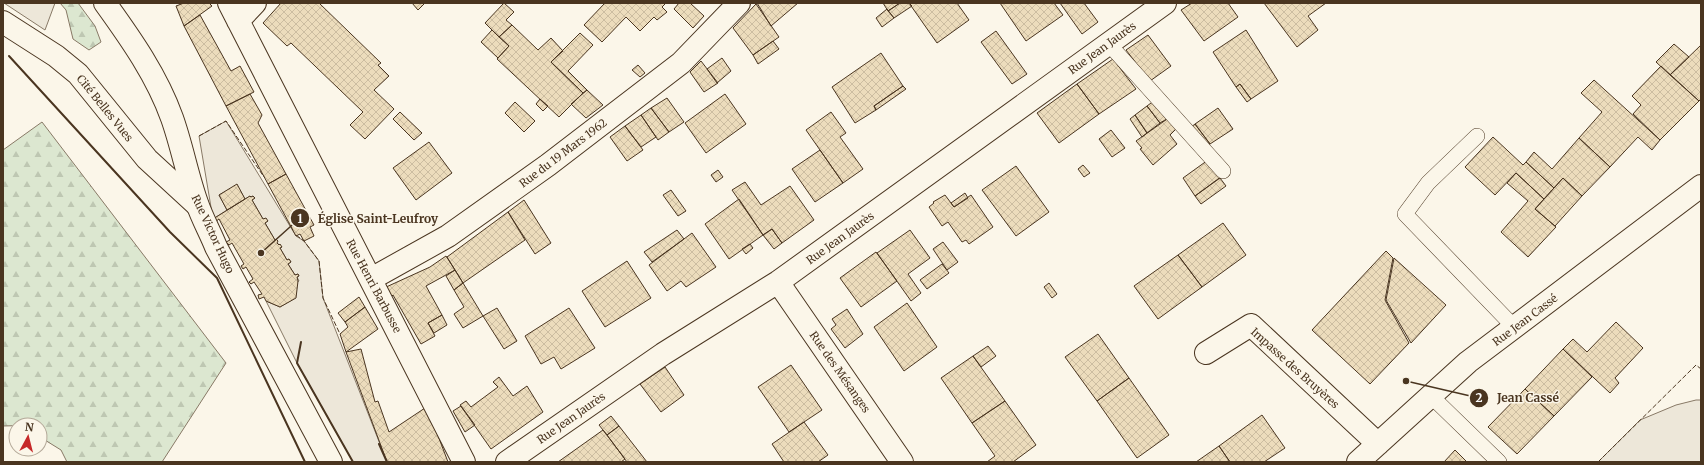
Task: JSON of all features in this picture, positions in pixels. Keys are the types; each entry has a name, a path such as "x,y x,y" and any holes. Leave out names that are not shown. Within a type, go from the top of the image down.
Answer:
{"street":[{"name":"Rue Victor Hugo","path":"105,3 133,42 148,67 172,118 197,205 216,247 331,462"},
{"path":"233,12 255,3"},
{"name":"Rue du 19 Mars 1962","path":"371,279 448,236 554,160 681,63 739,3"},
{"name":"Rue Jean Jaurès","path":"507,462 663,354 778,282 1165,3"},
{"name":"Rue Henri Barbusse","path":"233,12 464,462"},
{"name":"Cité Belles Vues","path":"3,22 56,56 78,74 138,148 197,205"},
{"name":"Rue Jean Cassé","path":"1358,462 1468,362 1701,186"},
{"name":"Rue des Mésanges","path":"778,282 902,462"},
{"name":"Impasse des Bruyères","path":"1206,354 1251,325 1378,444"}],"lane":[{"path":"1108,44 1223,171"},
{"path":"1477,136 1428,184 1405,214 1515,328"},
{"path":"1431,396 1499,462"}],"green space":[{"path":"60,3 78,3 95,26 101,42 89,50 73,39 66,10"},
{"path":"42,122 226,363 162,462 67,462 61,450 48,442 48,417 8,417 8,426 3,426 3,150"}],"shaded area":[{"path":"4,3 55,3 45,30"},
{"path":"226,121 296,236 304,241 319,261 323,298 387,462 353,462 297,363 266,301 280,307 295,298 297,282 299,281 297,277 299,276 298,274 295,275 288,264 291,262 289,259 287,260 280,248 282,247 276,242 278,241 275,240 265,223 268,221 263,219 252,200 255,198 250,196 245,199 237,185 219,195 227,210 213,219 199,136"},
{"path":"1701,400 1701,462 1598,462 1640,420 1676,405"}],"building":[{"path":"184,3 209,3 212,6 184,26 176,6"},
{"path":"281,3 319,3 381,63 378,65 389,76 374,90 394,109 365,139 350,125 363,112 291,43 287,46 263,23"},
{"path":"412,3 425,3 418,10"},
{"path":"504,3 514,12 506,20 512,25 499,37 485,23"},
{"path":"605,3 666,3 662,7 667,12 657,20 654,17 640,31 626,17 602,42 584,25"},
{"path":"679,3 690,3 704,16 693,28 674,9"},
{"path":"757,3 798,3 771,26"},
{"path":"883,3 900,3 888,11"},
{"path":"900,3 909,3 912,6 894,18 888,11"},
{"path":"909,3 957,3 969,20 937,43"},
{"path":"1000,3 1054,3 1063,15 1026,41"},
{"path":"1060,3 1084,3 1098,22 1082,34"},
{"path":"1192,3 1228,3 1238,17 1204,41 1181,10"},
{"path":"1264,3 1326,3 1308,16 1318,30 1297,47"},
{"path":"756,4 779,37 753,55 733,28"},
{"path":"887,9 894,18 882,27 876,18"},
{"path":"200,15 231,71 240,66 254,92 226,106 184,26"},
{"path":"512,25 538,50 551,38 563,51 551,62 583,93 559,117 497,59 509,46 499,37"},
{"path":"492,30 509,46 498,58 481,42"},
{"path":"1246,30 1278,81 1251,99 1240,84 1236,87 1213,52"},
{"path":"996,31 1027,74 1012,84 981,42"},
{"path":"580,33 593,45 568,71 587,90 583,93 551,62"},
{"path":"1148,35 1171,66 1150,81 1126,50"},
{"path":"773,41 779,49 758,64 753,55"},
{"path":"1674,44 1689,57 1670,75 1656,62"},
{"path":"1701,45 1701,99 1699,101 1670,75"},
{"path":"881,53 903,86 874,106 876,110 855,123 832,87"},
{"path":"722,58 731,71 717,83 707,69"},
{"path":"1113,59 1136,89 1099,114 1077,84"},
{"path":"701,61 718,83 704,92 690,72"},
{"path":"638,65 645,73 640,77 632,70"},
{"path":"1661,66 1699,101 1660,140 1633,114 1641,105 1632,96"},
{"path":"1594,80 1660,140 1652,150 1638,137 1610,167 1579,138 1602,112 1581,93"},
{"path":"1077,84 1099,114 1059,143 1037,113"},
{"path":"1240,84 1251,99 1247,102 1236,87"},
{"path":"903,86 906,89 876,110 874,106"},
{"path":"587,90 603,105 586,118 571,104"},
{"path":"250,94 262,115 258,123 286,174 268,184 226,106"},
{"path":"725,94 746,124 706,153 685,123"},
{"path":"667,98 684,122 669,132 651,108"},
{"path":"540,99 548,106 543,111 536,104"},
{"path":"1155,100 1170,117 1160,123 1147,106"},
{"path":"515,102 535,121 524,132 505,113"},
{"path":"1147,106 1160,123 1147,133 1135,115"},
{"path":"651,108 669,132 658,140 641,115"},
{"path":"1218,108 1233,129 1210,144 1195,124"},
{"path":"400,112 422,133 414,140 393,119"},
{"path":"831,112 846,133 840,137 863,169 843,183 806,130"},
{"path":"641,115 656,137 641,147 625,126"},
{"path":"1135,115 1147,133 1142,137 1130,119"},
{"path":"1170,117 1178,127 1170,135 1177,144 1153,165 1140,149 1142,148 1136,141"},
{"path":"1195,124 1210,144 1206,148 1190,128"},
{"path":"625,126 643,150 627,161 610,137"},
{"path":"1111,130 1125,148 1112,157 1099,139"},
{"path":"1493,137 1523,165 1526,162 1554,188 1544,199 1516,173 1495,195 1465,167"},
{"path":"1579,138 1610,167 1582,196 1563,178 1554,188 1526,162 1534,152 1552,169"},
{"path":"429,142 452,173 416,200 393,168"},
{"path":"820,150 843,183 815,202 792,169"},
{"path":"1208,160 1222,176 1195,196 1183,178"},
{"path":"1083,165 1090,173 1084,177 1078,169"},
{"path":"1016,166 1049,212 1016,236 982,190"},
{"path":"718,170 723,177 716,182 711,175"},
{"path":"1516,173 1544,199 1535,209 1556,227 1528,257 1501,232 1528,201 1507,183"},
{"path":"286,174 314,225 310,227 314,236 304,241 300,234 296,236 268,184"},
{"path":"1220,178 1226,186 1201,204 1195,196"},
{"path":"1563,178 1582,196 1555,226 1535,209"},
{"path":"745,182 761,205 790,186 814,220 782,243 772,229 763,235 732,190"},
{"path":"237,184 245,199 227,210 219,195"},
{"path":"671,190 686,211 678,216 663,195"},
{"path":"965,193 968,198 954,207 951,203"},
{"path":"945,195 954,207 971,195 993,227 969,244 966,240 962,242 948,222 942,226 929,207 934,203 933,202"},
{"path":"250,196 255,198 252,200 263,219 266,218 268,221 265,223 275,240 276,239 278,241 277,243 282,247 280,248 287,260 289,259 291,262 288,264 295,275 298,274 299,276 297,277 296,298 280,307 266,301 264,297 259,299 258,295 262,294 254,282 251,284 249,282 253,279 246,267 243,269 241,266 244,264 232,243 229,245 226,242 230,240 219,219 215,222 213,219"},
{"path":"739,199 763,235 729,259 705,224"},
{"path":"524,200 551,243 535,254 508,212"},
{"path":"508,212 525,240 463,283 447,257"},
{"path":"1223,223 1246,255 1202,287 1178,255"},
{"path":"772,229 782,243 774,249 763,235"},
{"path":"677,230 684,239 652,262 644,252"},
{"path":"910,230 930,258 908,274 921,293 911,301 877,253"},
{"path":"692,233 716,267 686,287 681,281 667,291 649,265"},
{"path":"943,242 958,262 947,270 933,249"},
{"path":"750,244 753,248 746,254 742,249"},
{"path":"1386,251 1393,258 1385,300 1409,343 1370,384 1312,330"},
{"path":"876,252 897,281 861,307 840,278"},
{"path":"1178,255 1202,287 1158,319 1134,286"},
{"path":"446,256 455,270 426,286 442,315 428,323 435,336 421,344 393,295 390,298 384,288 430,267"},
{"path":"1394,258 1446,305 1411,343 1386,300"},
{"path":"627,261 651,298 605,327 582,291"},
{"path":"942,264 949,273 927,289 920,280"},
{"path":"455,270 463,283 454,290 446,276"},
{"path":"463,283 483,316 463,328 454,314 464,307 454,290"},
{"path":"1049,283 1057,294 1052,298 1044,287"},
{"path":"359,297 365,307 345,322 338,313"},
{"path":"907,303 937,347 904,371 874,327"},
{"path":"365,307 378,329 346,352 340,334 348,327 345,322"},
{"path":"497,308 517,341 504,349 483,316"},
{"path":"569,308 595,348 561,369 554,357 541,364 525,336"},
{"path":"847,309 863,334 845,348 831,329 836,325 832,319"},
{"path":"442,315 447,325 434,333 428,323"},
{"path":"1616,322 1643,348 1615,378 1619,383 1610,393 1563,349 1573,339 1587,352"},
{"path":"1098,334 1129,378 1097,401 1065,357"},
{"path":"988,346 996,356 981,367 973,356"},
{"path":"361,349 375,402 378,401 389,432 425,408 437,433 448,462 387,462 346,352"},
{"path":"1563,349 1592,377 1554,416 1525,389"},
{"path":"973,356 1005,401 972,423 941,378"},
{"path":"791,365 822,410 789,432 758,387"},
{"path":"665,367 684,395 661,412 640,384"},
{"path":"499,377 513,396 527,386 543,412 491,449 460,405 466,401 471,407 498,387 493,382"},
{"path":"1129,378 1169,435 1137,458 1097,401"},
{"path":"1525,389 1554,416 1517,454 1488,427"},
{"path":"1005,401 1036,445 1013,462 987,462 995,456 972,423"},
{"path":"461,406 475,425 465,432 453,411"},
{"path":"1262,415 1285,448 1264,462 1230,462 1219,446"},
{"path":"611,416 619,426 607,435 599,425"},
{"path":"804,422 828,455 818,462 784,462 772,444"},
{"path":"619,426 647,462 627,462 607,435"},
{"path":"603,430 625,459 621,462 558,462"},
{"path":"1219,446 1230,462 1196,462"},
{"path":"1455,450 1467,462 1444,462"}],"fence":[{"path":"199,136 226,121 264,177"},
{"path":"296,235 304,241 319,261 323,298 340,334"},
{"path":"1598,462 1696,365 1701,369"}],"wall":[{"path":"9,56 170,232 217,278 305,462"},
{"path":"301,342 297,363 353,462"},
{"path":"379,444 387,462"}],"place":[{"name":"Église Saint-Leufroy","path":"261,253"},
{"name":"Jean Cassé","path":"1406,381"}]}
